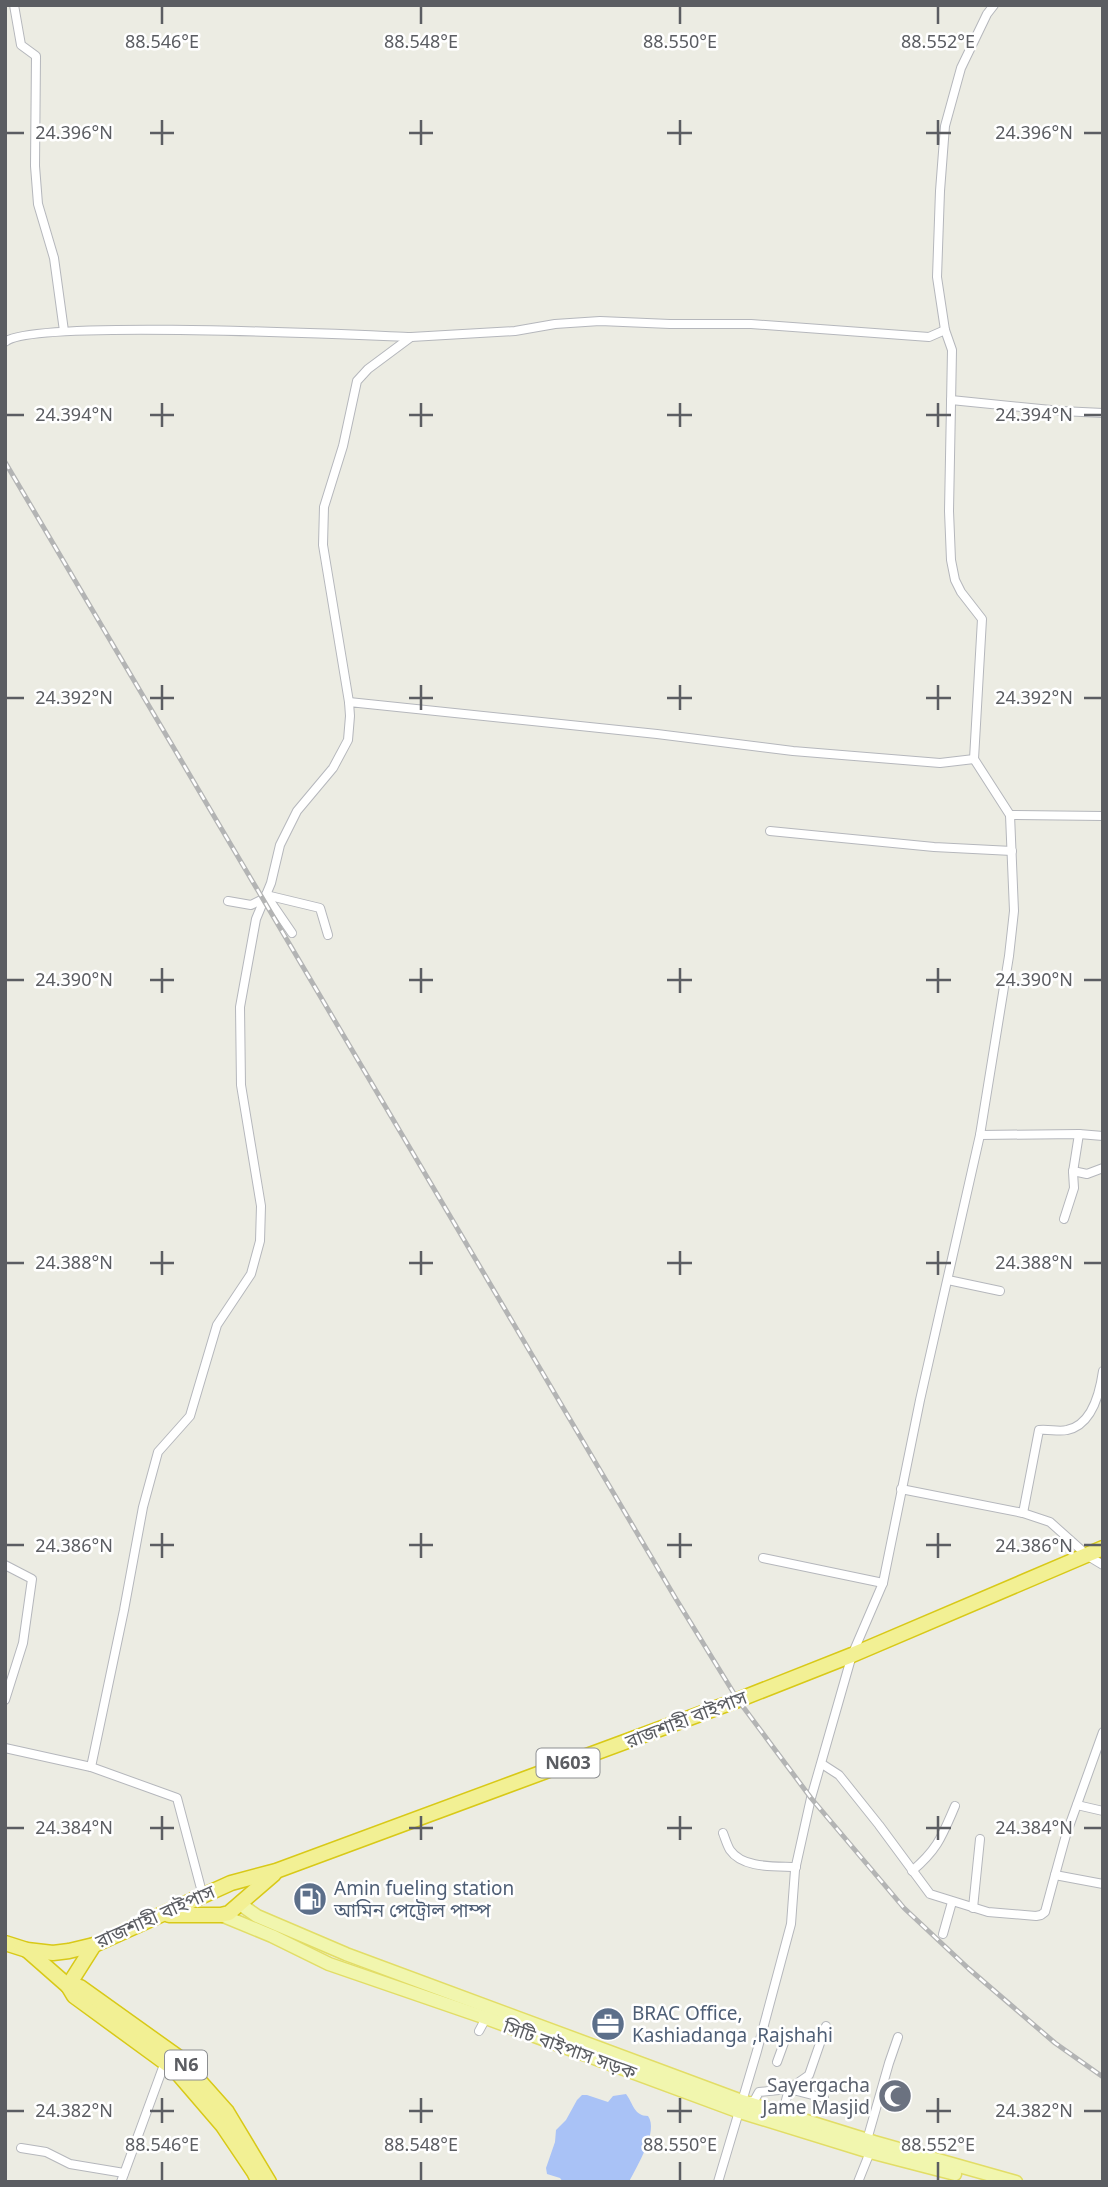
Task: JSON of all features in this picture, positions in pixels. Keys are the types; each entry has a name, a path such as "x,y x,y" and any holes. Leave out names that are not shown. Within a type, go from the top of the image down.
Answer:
{"highway":[{"name":"রাজশাহী বাইপাস","path":"27,1950 53,1953 94,1945 231,1883 276,1871 738,1700 852,1655 1103,1548"},
{"path":"220,1915 229,1913 276,1871"},
{"path":"231,1883 240,1904"},
{"name":"সিটি বাইপাস সড়ক","path":"157,1916 220,1915"},
{"name":"N6","path":"5,1943 27,1950 68,1986 74,1996 165,2062 223,2126 259,2182"},
{"path":"68,1986 94,1945"},
{"name":"N6","path":"68,1986 80,1987 178,2057 227,2112 269,2182"}],"main road":[{"path":"240,1904 257,1916 346,1954 741,2107 782,2115 869,2146 1016,2182"},
{"name":"সিটি বাইপাস সড়ক","path":"220,1915 272,1936 329,1964 741,2107 986,2182"}],"street":[{"path":"14,5 21,45 36,56 35,166 38,204 54,258 64,331"},
{"path":"718,2182 792,1924 796,1867 811,1798 852,1655 883,1583 901,1489 980,1135 1014,911 1010,815 974,759 982,619 961,592 955,580 951,560 949,511 953,349 945,330 937,277 940,191 946,126 961,68 994,5"},
{"path":"5,342 21,335 120,329 411,337 515,331 555,324 600,321 751,324 929,337 945,330"},
{"path":"91,1767 143,1507 158,1452 190,1416 217,1325 251,1274 260,1241 261,1206 242,1085 240,1007 256,919 271,883 280,845 297,811 333,768 348,740 349,702 323,545 324,506 343,446 357,382 368,369 411,337"},
{"path":"951,400 1037,410 1103,412"},
{"path":"349,702 806,752 940,763 974,759"},
{"path":"1010,815 1103,816"},
{"path":"770,831 907,845 1012,851"},
{"path":"264,897 292,933"},
{"path":"228,901 251,905 264,897 320,908 328,935"},
{"path":"1064,1219 1074,1188 1073,1171 1079,1134"},
{"path":"980,1135 1103,1136"},
{"path":"1073,1171 1087,1174 1103,1168"},
{"path":"948,1280 1000,1291"},
{"path":"1023,1513 1039,1430 1065,1431 1081,1425 1091,1411 1101,1385 1103,1371"},
{"path":"901,1489 1023,1513 1049,1522 1088,1556 1103,1565"},
{"path":"763,1558 883,1583"},
{"path":"5,1565 32,1579 23,1643 5,1700"},
{"path":"822,1765 839,1775 930,1895 1001,1914 1041,1915 1046,1908 1066,1835 1103,1732"},
{"path":"5,1748 91,1767 177,1798 203,1896"},
{"path":"1077,1805 1103,1811"},
{"path":"912,1871 937,1846 956,1806"},
{"path":"723,1833 731,1852 747,1862 796,1867"},
{"path":"973,1908 980,1839"},
{"path":"1055,1875 1103,1884"},
{"path":"943,1934 952,1902"},
{"path":"479,2031 486,2018"},
{"path":"782,2115 789,2089 809,2076 826,2026"},
{"path":"762,2033 785,2040 777,2062"},
{"path":"858,2182 898,2037"},
{"path":"21,2148 47,2152 70,2164 122,2178 165,2062"},
{"path":"741,2107 754,2101 759,2092 789,2089 824,2098"}],"water":[{"path":"626,2094 637,2111 648,2116 651,2122 646,2149 629,2182 563,2182 560,2178 547,2174 546,2168 556,2130 566,2120 577,2100 582,2095 587,2095 608,2102 613,2096"}],"railway":[{"path":"5,462 738,1700 811,1798 904,1908 969,1969 1055,2043 1103,2077"}],"place":[{"name":"Amin fueling station আমিন পেট্রোল পাম্প","path":"310,1899"},
{"name":"BRAC Office, Kashiadanga ,Rajshahi","path":"608,2024"},
{"name":"Sayergacha Jame Masjid","path":"895,2096"}]}
